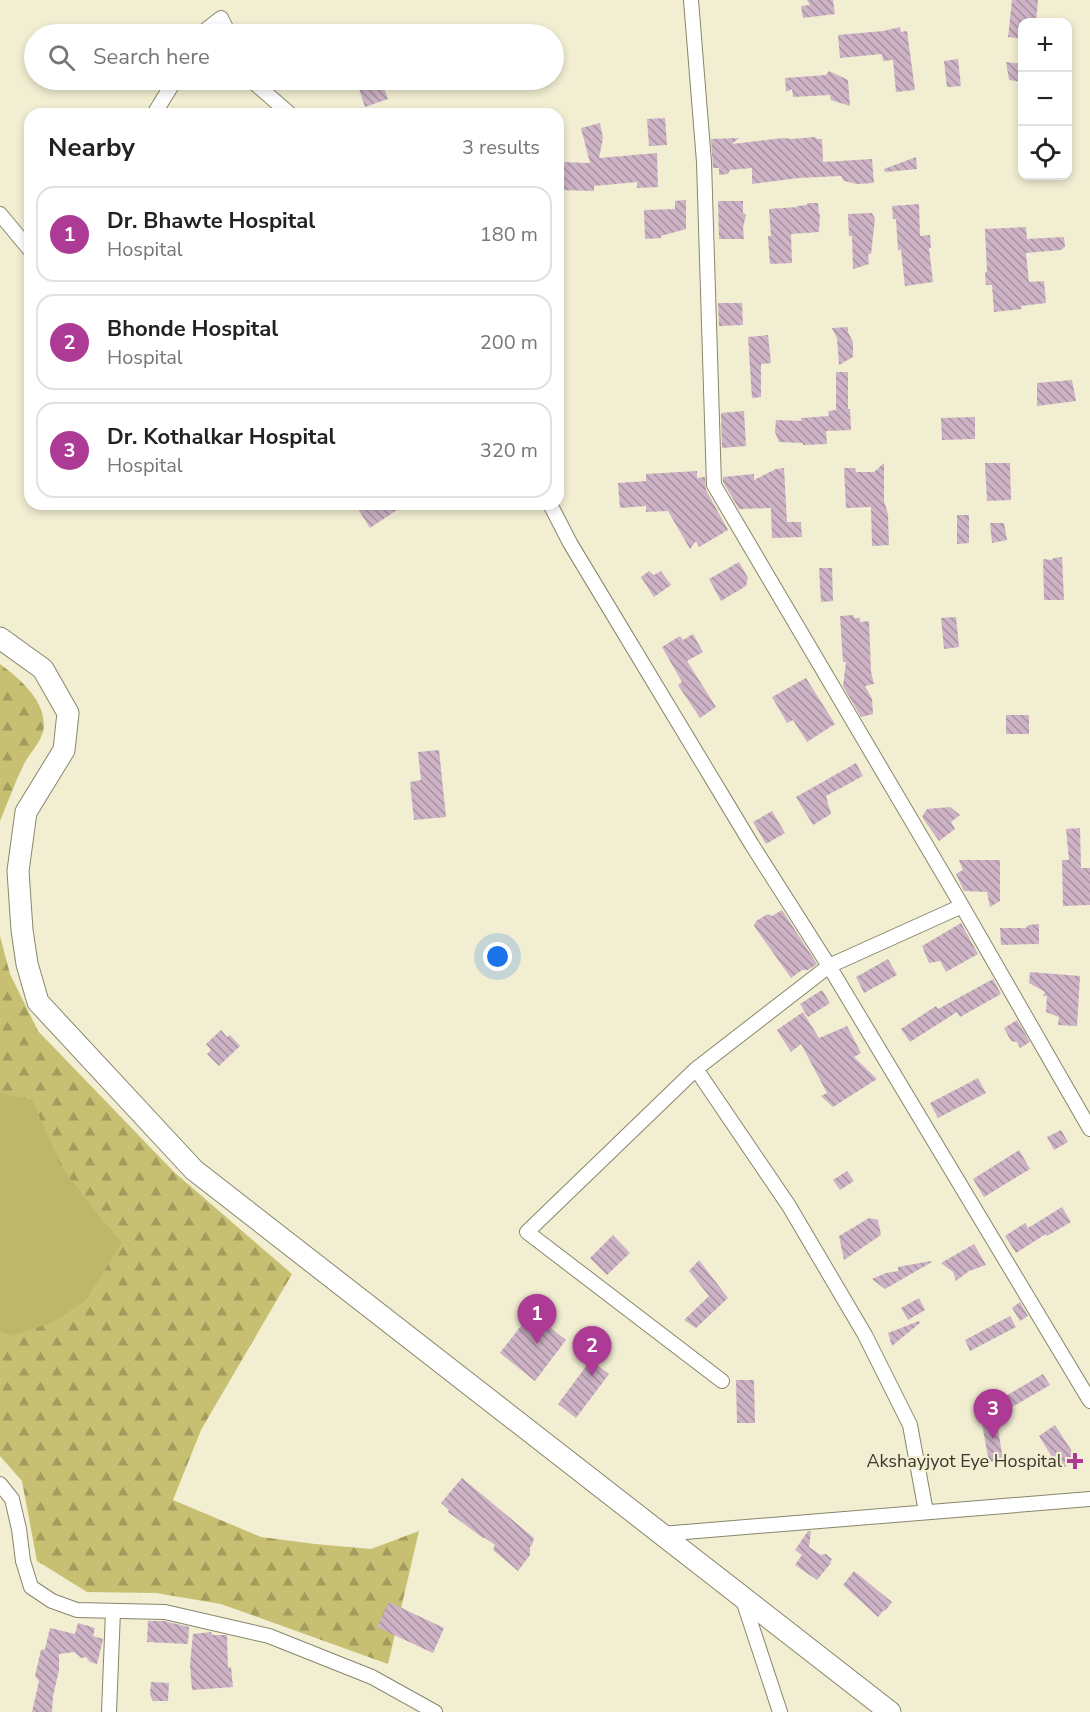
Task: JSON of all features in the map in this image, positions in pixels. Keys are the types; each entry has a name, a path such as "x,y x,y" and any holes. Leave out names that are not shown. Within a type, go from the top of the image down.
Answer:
{"main road":[{"path":"0,638 43,669 68,713 64,750 26,812 18,871 27,964 38,1002 194,1170 890,1712"}],"street":[{"path":"691,0 704,162 714,485 962,906 1090,1129"},
{"path":"213,24 221,18 224,24"},
{"path":"158,108 170,90"},
{"path":"262,90 283,108"},
{"path":"0,214 24,243"},
{"path":"553,510 570,543 752,844 829,966 1090,1401"},
{"path":"722,1381 527,1232 696,1069 829,966 962,906"},
{"path":"696,1069 789,1206 865,1335 910,1425 926,1512"},
{"path":"0,1484 12,1499 23,1561 31,1587 52,1601 77,1610 165,1612 269,1636 372,1677 435,1712"},
{"path":"661,1534 1090,1499"},
{"path":"741,1596 780,1712"},
{"path":"109,1712 113,1611"}],"green space":[{"path":"0,664 31,693 42,711 44,721 42,736 24,764 0,821"},
{"path":"0,936 10,974 38,1031 174,1172 292,1274 201,1430 173,1500 261,1537 315,1544 371,1549 419,1531 388,1664 221,1604 156,1593 87,1592 37,1561 22,1481 0,1456"}],"shaded area":[{"path":"0,1093 32,1100 62,1168 122,1243 86,1300 54,1322 11,1336 0,1331"}],"building":[{"path":"807,0 833,0 835,14 803,18 801,6 810,5"},
{"path":"1012,0 1038,0 1036,18 1018,18 1018,38 1008,37"},
{"path":"900,27 901,32 907,31 915,90 896,92 893,60 883,61 882,54 840,58 838,35"},
{"path":"958,59 961,86 947,87 944,61"},
{"path":"1006,62 1018,63 1018,81 1009,80"},
{"path":"829,71 848,80 850,106 831,100 830,95 793,97 792,89 786,92 785,78 826,75"},
{"path":"359,90 385,90 388,99 365,107"},
{"path":"665,118 667,145 649,146 647,119"},
{"path":"600,123 603,138 599,158 657,153 658,187 637,188 637,182 594,186 594,191 564,190 564,162 590,163 581,128"},
{"path":"815,137 822,139 823,162 872,159 874,183 857,184 844,181 841,176 752,184 752,168 730,170 728,174 719,175 719,168 713,168 711,139 739,138 732,144"},
{"path":"916,157 917,169 885,172 884,169"},
{"path":"686,200 686,229 661,236 661,238 645,239 644,210 675,209 675,201"},
{"path":"718,201 743,201 743,213 746,215 743,228 744,239 719,239"},
{"path":"808,203 818,203 819,232 791,234 792,263 770,264 769,209 797,207"},
{"path":"919,204 920,236 930,235 931,248 929,248 933,282 905,286 901,250 898,250 896,219 893,219 892,206"},
{"path":"872,213 875,219 871,254 868,254 869,264 853,269 852,236 849,236 848,214"},
{"path":"1026,227 1027,239 1064,237 1065,247 1061,250 1026,253 1029,282 1044,281 1046,303 1021,306 1022,309 994,312 992,285 986,285 985,229"},
{"path":"718,303 742,303 743,325 719,326"},
{"path":"848,327 853,342 853,357 839,365 837,338 832,328"},
{"path":"768,335 771,363 761,364 761,397 752,398 748,337"},
{"path":"836,372 848,372 848,409 850,409 851,430 826,431 827,444 803,445 803,443 779,442 775,432 776,420 801,421 801,418 829,416 828,411 836,410"},
{"path":"1072,380 1076,401 1037,406 1037,383"},
{"path":"744,411 746,446 722,448 721,413"},
{"path":"975,417 975,439 942,440 941,418"},
{"path":"884,463 884,501 888,514 889,545 872,546 871,507 846,508 844,468 855,468 856,472 874,472"},
{"path":"985,463 1010,463 1011,500 987,501"},
{"path":"784,468 787,522 801,522 802,537 772,538 771,508 739,509 723,482 723,477 754,474 754,480 776,469"},
{"path":"697,471 697,478 705,477 706,490 728,530 699,547 696,541 690,549 668,511 646,512 646,506 620,508 618,483 646,481 646,474"},
{"path":"359,510 397,510 370,528"},
{"path":"957,515 969,515 969,543 957,544"},
{"path":"990,523 1004,523 1007,540 992,543"},
{"path":"1062,557 1064,600 1044,600 1043,559 1051,560"},
{"path":"739,562 748,578 746,586 721,601 709,579"},
{"path":"819,568 832,568 833,601 821,602"},
{"path":"649,571 654,575 661,571 671,585 654,597 641,577"},
{"path":"854,615 854,618 860,618 860,622 869,621 871,672 874,684 865,686 872,699 873,714 861,717 843,686 846,662 843,662 840,616"},
{"path":"956,617 959,647 944,649 941,618"},
{"path":"693,634 703,652 687,661 716,707 700,718 678,685 682,682 662,647 680,636 683,640"},
{"path":"806,678 835,724 807,742 793,720 787,723 772,697"},
{"path":"1006,715 1029,715 1029,734 1006,734"},
{"path":"439,750 446,817 414,820 410,782 421,780 418,752"},
{"path":"856,763 863,776 826,796 831,814 813,825 796,797"},
{"path":"950,807 960,815 951,822 955,829 939,841 922,817 927,809"},
{"path":"772,811 785,833 766,844 753,822"},
{"path":"1080,828 1081,868 1090,868 1090,905 1063,906 1062,860 1069,860 1066,829"},
{"path":"959,860 1000,860 1000,901 990,907 987,892 964,891 956,874 963,870"},
{"path":"782,910 817,964 808,970 802,970 791,978 754,926 756,921 768,914 772,916"},
{"path":"961,923 978,954 946,972 940,961 929,963 922,946"},
{"path":"1039,924 1039,944 1001,945 1000,928 1026,928 1028,925"},
{"path":"888,959 897,975 864,993 856,977"},
{"path":"1030,972 1080,976 1077,1026 1058,1025 1059,1017 1046,1012 1047,996 1043,996 1045,992 1029,983"},
{"path":"993,979 1001,994 960,1017 957,1012 910,1042 901,1029 936,1006 938,1009"},
{"path":"822,990 830,1003 808,1017 800,1004"},
{"path":"803,1012 819,1038 847,1026 861,1053 854,1057 877,1079 833,1107 821,1096 827,1093 801,1044 791,1052 777,1030"},
{"path":"1017,1020 1030,1042 1020,1048 1017,1042 1011,1041 1004,1028"},
{"path":"221,1030 227,1037 230,1035 240,1046 219,1066 207,1054 211,1050 206,1044"},
{"path":"978,1078 986,1093 938,1118 930,1103"},
{"path":"1061,1130 1068,1142 1054,1150 1047,1137"},
{"path":"1019,1150 1030,1169 984,1197 973,1179"},
{"path":"847,1171 854,1181 840,1190 833,1180"},
{"path":"1062,1207 1071,1222 1047,1236 1046,1234 1016,1253 1005,1236 1025,1223 1028,1228"},
{"path":"869,1218 878,1220 881,1235 844,1260 839,1236"},
{"path":"613,1235 630,1253 607,1275 590,1258"},
{"path":"974,1244 986,1265 969,1271 956,1281 953,1272 941,1263"},
{"path":"699,1260 728,1298 696,1328 684,1320 709,1296 689,1271"},
{"path":"931,1261 885,1289 872,1279 898,1271 898,1267"},
{"path":"919,1298 925,1310 908,1320 901,1308"},
{"path":"1020,1302 1028,1316 1020,1321 1012,1308"},
{"path":"531,1313 566,1340 535,1381 500,1353"},
{"path":"1010,1316 1016,1327 970,1351 965,1340"},
{"path":"919,1321 920,1323 892,1346 888,1333"},
{"path":"587,1365 593,1370 597,1365 609,1374 576,1418 558,1404"},
{"path":"1043,1374 1050,1385 1005,1411 999,1400"},
{"path":"736,1380 754,1380 755,1423 737,1423"},
{"path":"996,1417 1003,1460 989,1462 981,1419"},
{"path":"1055,1425 1077,1459 1060,1470 1039,1436"},
{"path":"462,1478 534,1538 530,1547 530,1555 518,1571 493,1550 495,1545 448,1512 449,1510 441,1503"},
{"path":"808,1531 811,1531 809,1547 832,1559 817,1580 795,1565 802,1555 795,1550"},
{"path":"854,1571 892,1602 878,1617 843,1585"},
{"path":"389,1602 444,1628 433,1653 377,1627"},
{"path":"148,1621 164,1621 189,1627 188,1644 147,1642"},
{"path":"78,1623 95,1628 93,1636 103,1639 97,1664 90,1662 86,1657 81,1658 74,1652 59,1654 59,1670 52,1712 32,1712 39,1681 35,1676 41,1650 45,1649 50,1628 75,1634"},
{"path":"211,1632 212,1635 227,1635 228,1668 231,1667 233,1687 192,1690 190,1665 193,1634"},
{"path":"151,1682 169,1683 168,1701 153,1701 150,1695"}],"place":[{"name":"Dr. Bhawte Hospital","path":"537,1344"},
{"name":"Bhonde Hospital","path":"592,1376"},
{"name":"Dr. Kothalkar Hospital","path":"993,1439"},
{"name":"Akshayjyot Eye Hospital","path":"1075,1461"}]}
